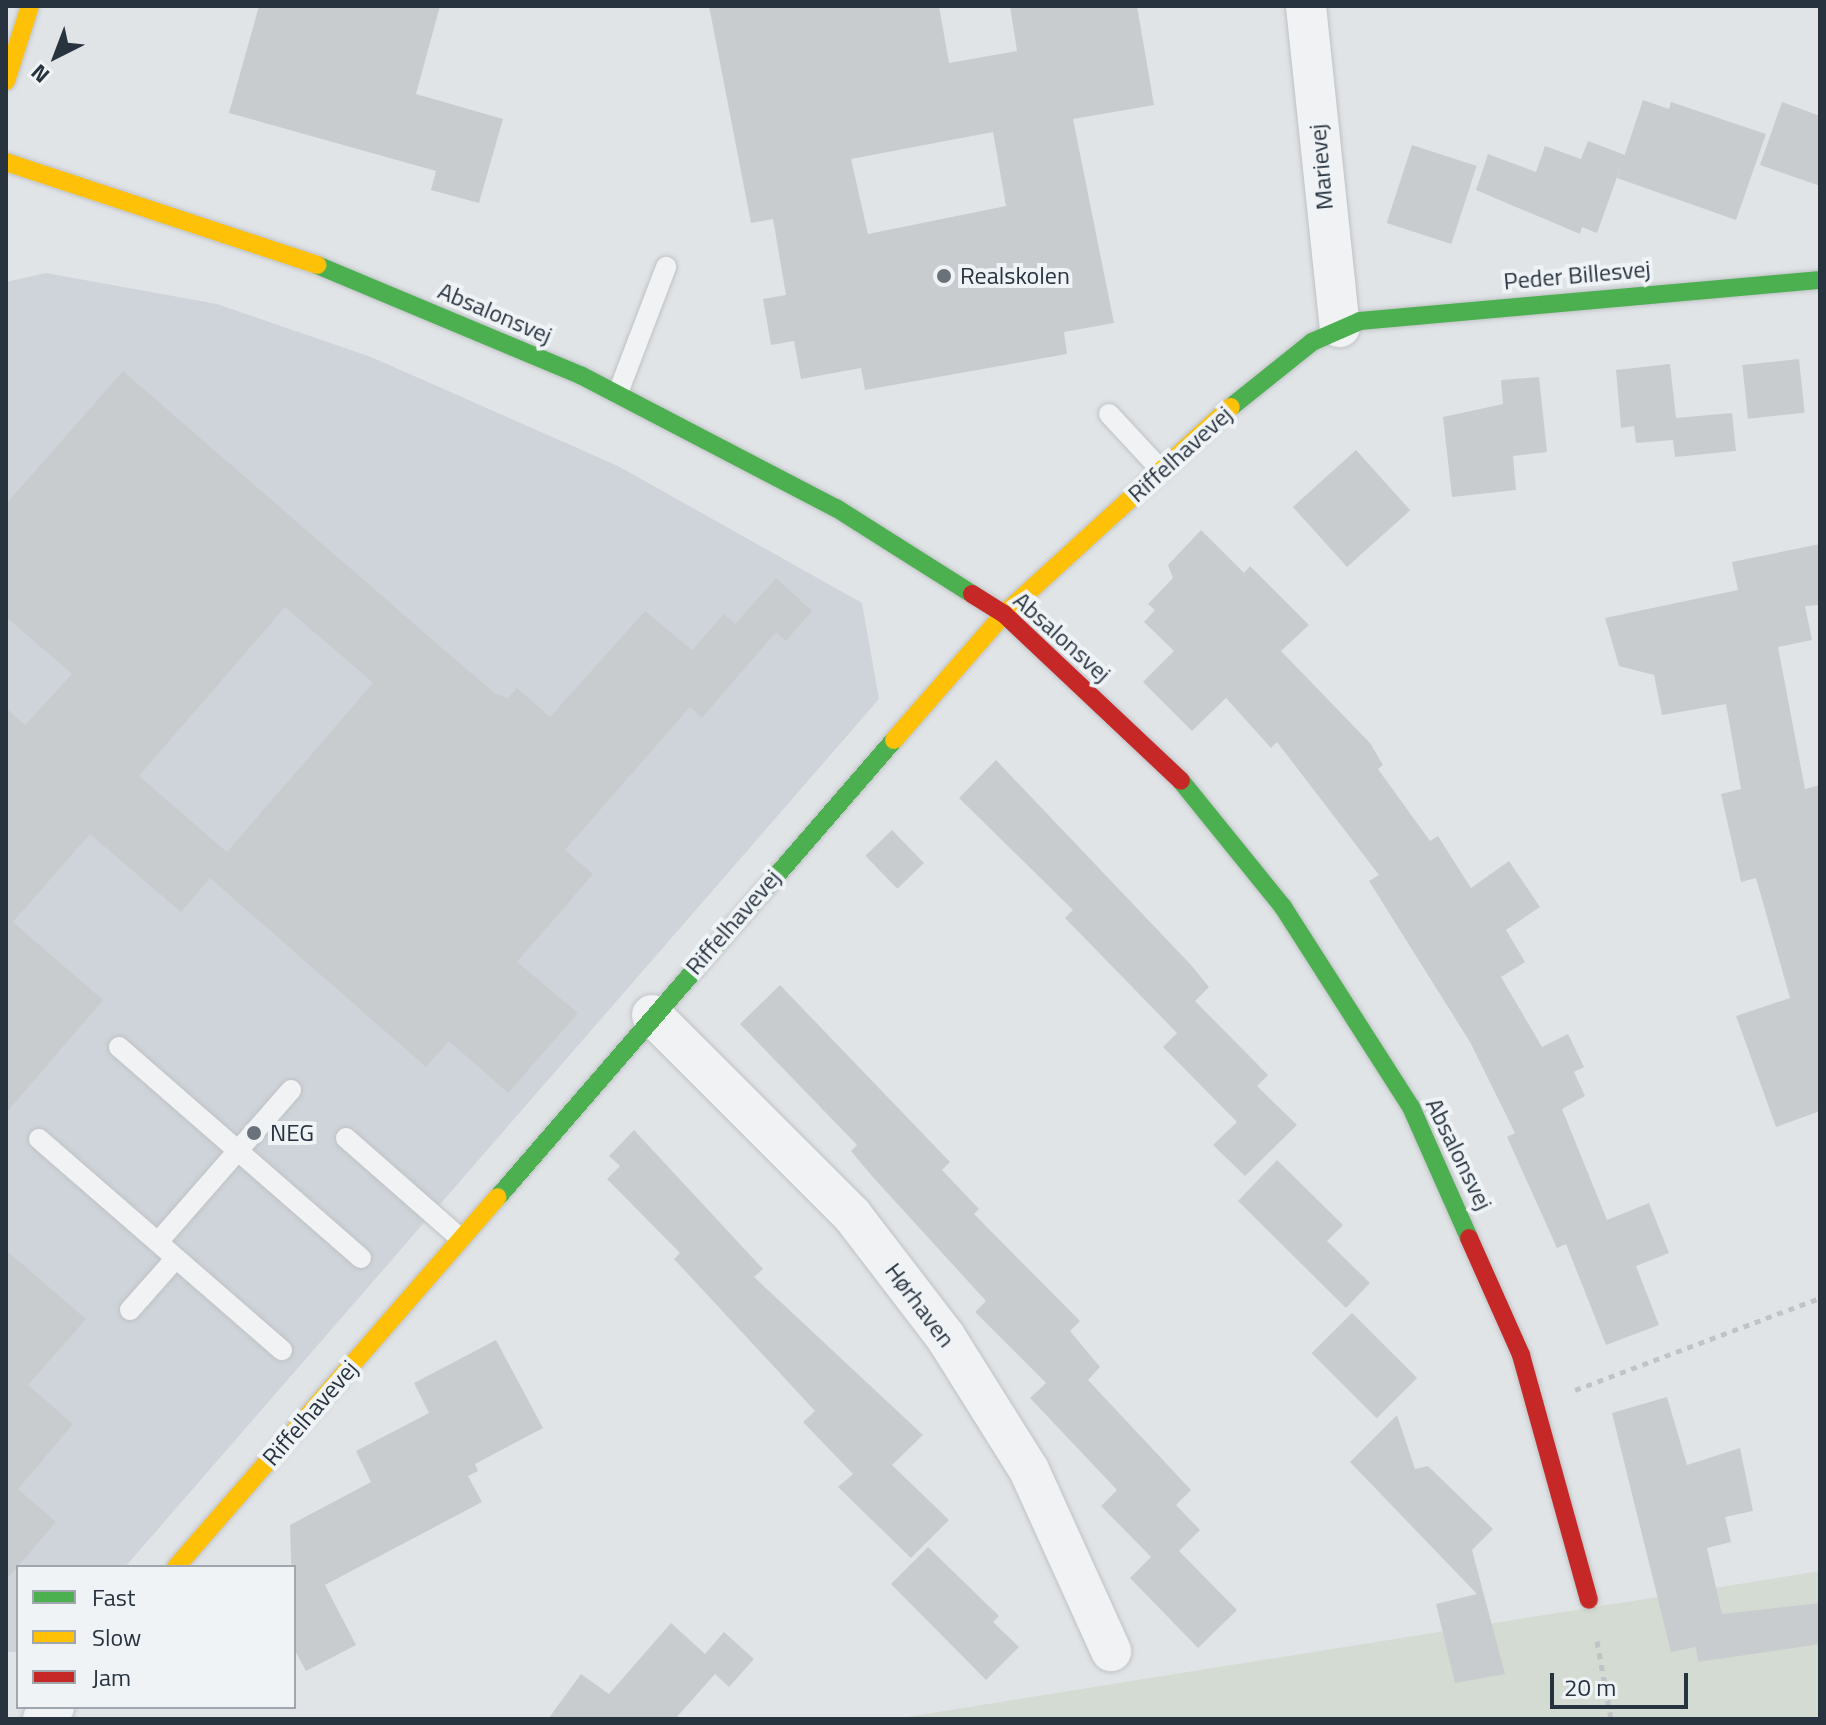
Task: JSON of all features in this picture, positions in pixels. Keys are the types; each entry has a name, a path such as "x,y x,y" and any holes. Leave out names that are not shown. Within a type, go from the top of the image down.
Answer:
{"street":[{"path":"6,81 30,6"},
{"name":"Marievej","path":"1306,6 1340,327"},
{"name":"Absalonsvej","path":"6,162 328,268 618,393 836,508 1004,614 1187,786 1283,907 1411,1107 1481,1257 1536,1404 1589,1600"},
{"name":"Peder Billesvej","path":"1340,327 1439,312 1820,280"},
{"name":"Riffelhavevej","path":"178,1565 652,1015 1004,614 1263,378 1340,327"},
{"name":"Hørhaven","path":"652,1015 852,1215 945,1336 1029,1470 1111,1651"}],"lane":[{"path":"618,393 666,267"},
{"path":"1109,414 1161,470"},
{"path":"119,1047 361,1258"},
{"path":"158,1242 291,1090"},
{"path":"346,1138 460,1238"},
{"path":"39,1139 282,1350"},
{"path":"130,1310 176,1258"}],"path":[{"path":"1536,1404 1820,1298"},
{"path":"1595,1626 1611,1719"}],"shaded area":[{"name":"NEG","path":"46,273 217,304 371,357 618,466 862,603 879,699 127,1565 16,1565 16,1652 6,1652 6,282"},
{"path":"1820,1571 1820,1719 894,1719"}],"building":[{"path":"259,6 440,6 416,94 503,119 479,203 431,190 436,171 229,113"},
{"path":"709,6 939,6 949,63 1017,51 1010,6 1137,6 1154,105 1073,119 1114,323 1064,332 1067,354 865,390 861,368 801,379 794,341 771,345 763,299 786,295 773,219 751,223","holes":["993,132 1006,206 868,234 851,159"]},
{"path":"1643,100 1669,109 1671,102 1766,134 1736,220 1617,178"},
{"path":"1782,102 1820,116 1820,186 1760,165"},
{"path":"1588,141 1625,155 1597,233 1582,227 1580,234 1476,190 1488,154 1536,172 1545,146 1581,159"},
{"path":"1412,145 1477,166 1451,244 1387,223"},
{"path":"1799,359 1805,413 1748,419 1742,365"},
{"path":"1670,364 1676,418 1732,413 1736,451 1675,457 1673,440 1636,443 1634,426 1621,428 1616,370"},
{"path":"123,371 494,693 508,698 517,688 550,717 645,611 692,650 724,614 735,624 776,578 812,611 786,641 776,632 702,718 690,707 565,850 593,874 517,962 578,1013 508,1093 449,1041 426,1067 210,878 181,912 90,834 13,922 103,1000 6,1113 6,708 25,725 72,674 6,617 6,504","holes":["285,607 373,683 227,852 139,776"]},
{"path":"1539,377 1547,452 1513,456 1516,490 1452,497 1443,417 1503,404 1501,380"},
{"path":"1356,450 1410,510 1347,567 1293,507"},
{"path":"1201,530 1244,573 1250,566 1309,625 1281,651 1370,743 1383,765 1378,769 1430,841 1438,836 1471,888 1509,861 1540,907 1506,930 1525,962 1501,977 1542,1047 1568,1034 1584,1067 1574,1072 1585,1096 1562,1109 1607,1220 1649,1203 1669,1253 1636,1266 1659,1325 1606,1345 1566,1244 1557,1248 1507,1137 1515,1133 1470,1042 1369,881 1379,875 1277,742 1271,748 1226,698 1192,731 1143,682 1174,651 1144,622 1155,610 1148,604 1173,578 1168,565"},
{"path":"1820,544 1820,605 1805,606 1812,640 1778,647 1805,789 1820,785 1820,1111 1776,1127 1736,1016 1790,998 1756,878 1741,882 1721,794 1741,789 1726,704 1662,715 1654,675 1619,666 1605,618 1738,590 1732,562"},
{"path":"996,760 1191,965 1209,987 1195,1001 1268,1075 1257,1086 1297,1125 1245,1176 1213,1145 1237,1122 1163,1047 1177,1033 1065,918 1073,910 959,798"},
{"path":"892,830 924,863 897,889 865,856"},
{"path":"780,985 950,1162 942,1170 979,1209 974,1214 1080,1321 1070,1331 1100,1367 1088,1380 1191,1490 1176,1505 1200,1530 1179,1551 1237,1610 1198,1648 1130,1578 1151,1557 1101,1506 1117,1490 1030,1398 1046,1383 975,1312 986,1301 851,1151 857,1145 740,1024"},
{"path":"634,1130 763,1269 754,1277 923,1435 892,1465 949,1520 911,1558 838,1487 853,1474 803,1422 815,1411 674,1259 680,1253 607,1179 620,1166 609,1156"},
{"path":"1277,1160 1343,1225 1327,1241 1370,1283 1346,1308 1238,1201"},
{"path":"6,1250 86,1319 28,1385 73,1424 18,1489 56,1522 6,1580"},
{"path":"1352,1313 1417,1378 1377,1418 1312,1353"},
{"path":"496,1340 543,1428 475,1464 478,1471 468,1476 482,1502 325,1585 356,1645 306,1671 296,1653 296,1565 291,1565 290,1525 371,1482 356,1451 429,1413 414,1383"},
{"path":"1667,1397 1687,1465 1740,1448 1753,1511 1725,1517 1731,1542 1707,1548 1722,1614 1820,1603 1820,1644 1698,1662 1696,1647 1671,1652 1612,1413"},
{"path":"1397,1415 1415,1469 1428,1466 1493,1529 1472,1550 1505,1674 1455,1683 1436,1604 1477,1594 1350,1462"},
{"path":"928,1547 999,1616 993,1622 1019,1647 986,1680 891,1584"},
{"path":"671,1623 705,1654 724,1632 754,1659 729,1687 715,1674 675,1719 548,1719 581,1674 609,1694"}],"traffic: fast":[{"path":"317,265 582,376 836,508 972,594"},
{"path":"1231,407 1312,342 1360,321 1820,280"},
{"path":"498,1197 894,740"},
{"path":"1181,781 1283,907 1411,1107 1469,1238"}],"traffic: slow":[{"path":"6,81 30,6"},
{"path":"6,162 317,265"},
{"path":"894,740 1004,614 1231,407"},
{"path":"178,1565 498,1197"}],"traffic: jam":[{"path":"972,594 1004,614 1181,781"},
{"path":"1469,1238 1521,1355 1589,1600"}],"place":[{"name":"Realskolen","path":"944,276"},
{"name":"NEG","path":"254,1133"}]}
